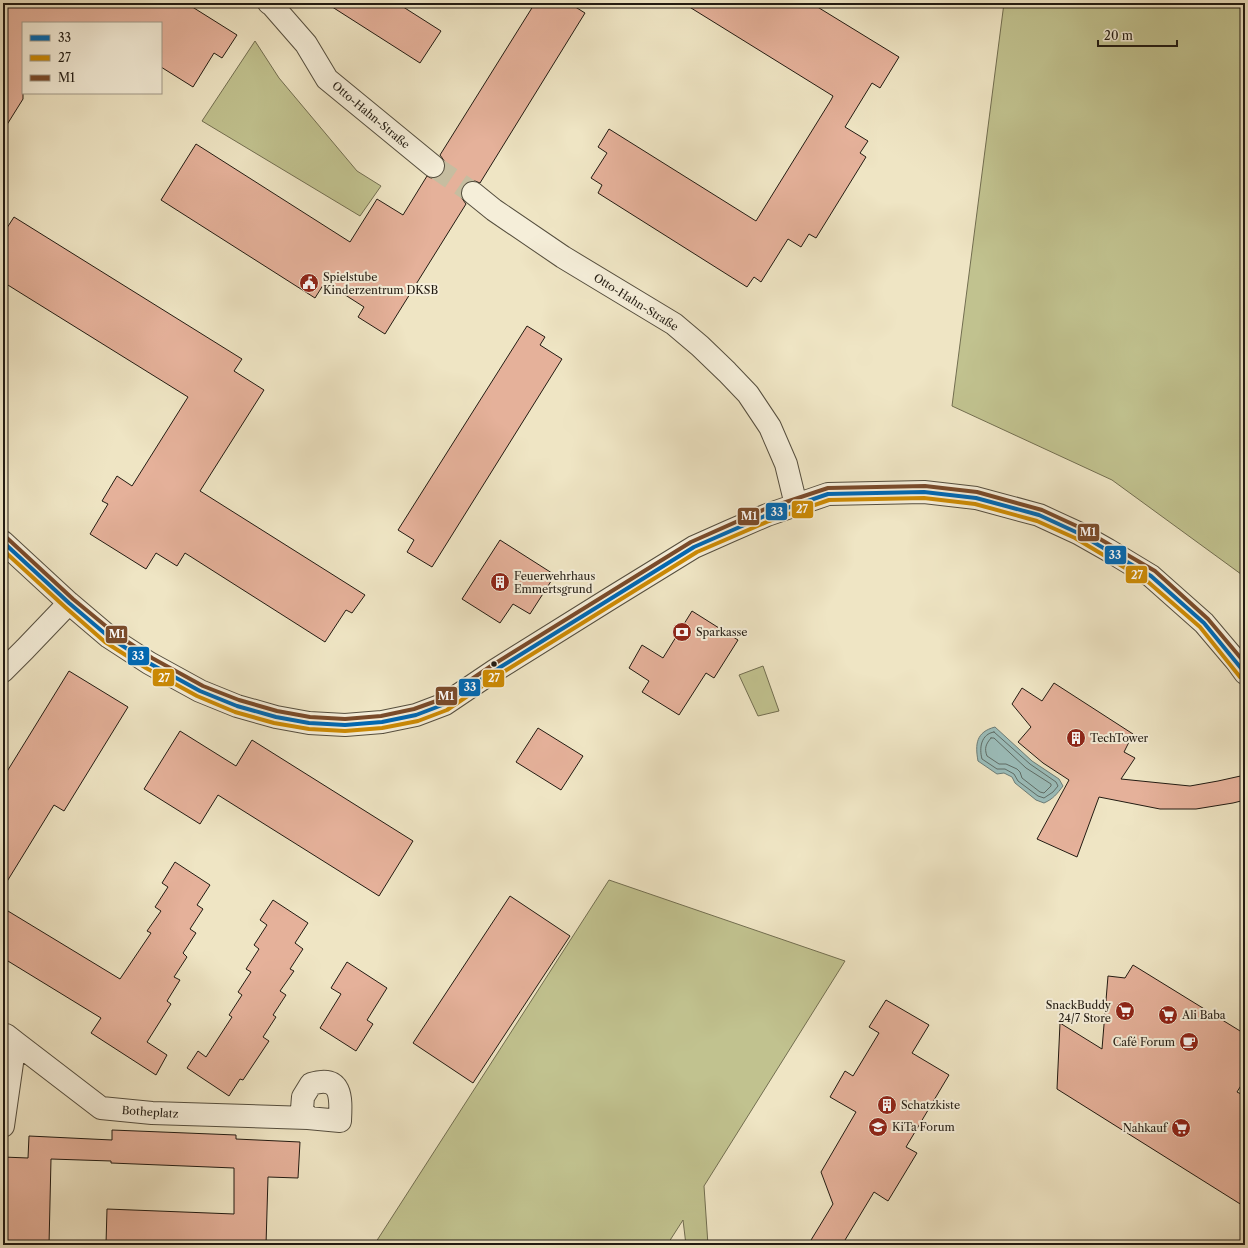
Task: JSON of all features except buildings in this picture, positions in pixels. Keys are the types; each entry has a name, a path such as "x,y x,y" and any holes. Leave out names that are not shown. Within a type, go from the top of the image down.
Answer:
{"street":[{"name":"Otto-Hahn-Straße","path":"269,3 306,44 327,79 433,166"},
{"name":"Otto-Hahn-Straße","path":"473,193 494,210 563,257 674,324 700,346 748,394 770,428 786,464 796,504"},
{"path":"3,542 69,603 109,636 149,663 200,691 237,706 276,717 309,723 345,725 382,722 416,715 445,704 494,671 694,548 730,531 796,504 828,494 924,492 976,498 1032,512 1078,533 1151,576 1204,623 1245,673"},
{"path":"3,671 69,603"},
{"name":"Botheplatz","path":"9,1037 101,1108 152,1113 308,1118"},
{"name":"Botheplatz","path":"3,1126 9,1037"}],"green space":[{"path":"1004,3 1245,3 1245,577 1112,480 952,406"},
{"path":"255,41 279,78 357,171 381,186 360,216 202,121"},
{"path":"763,666 779,711 758,716 739,675"},
{"path":"609,880 845,961 704,1186 708,1245 686,1245 683,1220 667,1245 374,1245"}],"water":[{"path":"995,727 1032,761 1059,779 1063,786 1057,794 1044,803 1036,800 1015,783 1012,777 1004,773 997,774 978,761 977,744 980,735"}],"tunnel":[{"path":"433,166 473,193"}],"transit line":[{"name":"M1","path":"7,538 73,599 113,632 152,658 203,686 239,700 277,711 310,717 345,719 381,716 414,709 442,699 491,666 691,542 765,509 828,488 925,486 977,492 1042,510 1081,528 1155,571 1208,619 1245,663"},
{"name":"33","path":"3,542 69,603 109,637 149,663 200,691 237,706 276,717 309,723 345,725 382,722 416,715 445,704 494,671 694,547 767,515 828,494 924,492 976,498 1039,515 1078,533 1151,576 1204,623 1245,673"},
{"name":"27","path":"3,550 105,642 146,668 197,696 235,712 274,723 309,729 345,731 382,728 418,721 447,710 497,676 697,552 769,521 829,500 924,498 975,504 1037,521 1075,538 1147,581 1200,627 1240,677"}],"place":[{"name":"Spielstube Kinderzentrum DKSB","path":"309,283"},
{"name":"Feuerwehrhaus Emmertsgrund","path":"500,582"},
{"name":"Sparkasse","path":"682,632"},
{"name":"TechTower","path":"1076,738"},
{"name":"SnackBuddy 24/7 Store","path":"1125,1011"},
{"name":"Ali Baba","path":"1168,1015"},
{"name":"Café Forum","path":"1189,1042"},
{"name":"Schatzkiste","path":"887,1105"},
{"name":"KiTa Forum","path":"878,1127"},
{"name":"Nahkauf","path":"1181,1128"}]}
